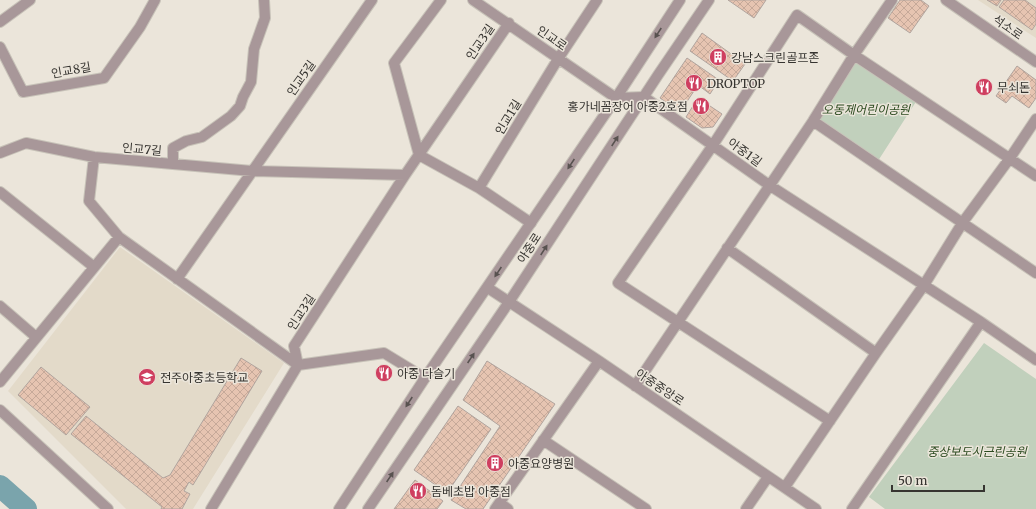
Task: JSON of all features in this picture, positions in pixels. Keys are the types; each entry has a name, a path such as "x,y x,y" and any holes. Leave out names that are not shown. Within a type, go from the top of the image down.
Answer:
{"street":[{"path":"0,22 30,0"},
{"name":"인교8길","path":"0,47 23,92 104,78 140,27 154,0"},
{"name":"인교7길","path":"0,153 26,142 94,158 173,164 173,148 186,141 202,137 226,120 240,106 251,82 254,48 265,18 264,0"},
{"name":"인교5길","path":"177,279 372,0"},
{"path":"442,0 394,63 419,155 480,188 531,223"},
{"name":"인교로","path":"473,0 509,23 558,59 616,98"},
{"name":"인교1길","path":"480,188 558,59 597,0"},
{"name":"아중로","path":"339,509 425,378 488,288 680,0"},
{"name":"아중로","path":"368,509 509,302 709,0"},
{"path":"635,386 892,0"},
{"name":"석소로","path":"946,0 1036,62"},
{"name":"아중1길","path":"1036,176 797,16 713,145 769,185 981,322 1036,360"},
{"name":"인교3길","path":"298,365 294,346 405,175 509,23"},
{"path":"616,98 644,97 713,145 618,283 679,321 749,369 830,421"},
{"path":"785,488 924,285 963,222 1010,158 1036,119"},
{"path":"813,120 1036,273"},
{"path":"94,158 89,201 119,237 298,365 384,353 425,378"},
{"path":"173,164 252,171 405,175"},
{"path":"0,192 94,267"},
{"path":"0,382 119,237"},
{"path":"727,248 876,353"},
{"name":"아중중앙로","path":"488,288 599,361 816,509"},
{"path":"0,306 36,337"},
{"path":"852,509 981,322"},
{"path":"501,507 544,440 599,361"},
{"path":"211,509 298,365"},
{"path":"0,410 108,509"},
{"path":"544,440 646,509"},
{"path":"746,509 768,477"}],"shaded area":[{"path":"978,0 1036,0 1036,38"},
{"name":"전주아중초등학교","path":"120,247 284,363 193,509 126,509 8,391"}],"green space":[{"name":"오동제어린이공원","path":"854,55 919,97 876,164 813,121"},
{"name":"중상보도시근린공원","path":"984,343 1036,379 1036,509 885,509 869,497"}],"building":[{"path":"728,0 766,0 754,18"},
{"path":"900,0 921,0 929,6 910,33 888,18"},
{"path":"987,0 1001,0 997,6"},
{"path":"1004,0 1025,0 1036,8 1036,24 1032,30 999,7"},
{"name":"강남스크린골프존","path":"702,33 745,64 733,81 690,51"},
{"name":"DROPTOP","path":"687,58 719,80 710,94 698,85 680,112 660,98"},
{"path":"1017,66 1036,80 1036,98 1029,108 1012,96 1006,103 996,96"},
{"name":"홍가네꼼장어 아중2호점","path":"698,98 722,114 713,127 702,128 686,117"},
{"path":"241,358 262,371 193,485 189,482 184,491 190,494 182,509 161,509 162,507 71,434 86,416 163,478 170,475"},
{"name":"아중요양병원","path":"487,361 555,404 483,509 466,509 451,500 500,426 463,400"},
{"path":"41,367 90,407 66,435 18,395"},
{"path":"458,406 491,429 447,493 414,470"},
{"name":"돔베초밥 아중점","path":"415,480 443,501 437,509 394,509"}],"waterway":[{"path":"0,486 26,509"}],"place":[{"name":"강남스크린골프존","path":"718,57"},
{"name":"DROPTOP","path":"694,83"},
{"name":"무쇠돈","path":"984,87"},
{"name":"홍가네꼼장어 아중2호점","path":"701,106"},
{"name":"아중 다슬기","path":"384,373"},
{"name":"전주아중초등학교","path":"147,377"},
{"name":"아중요양병원","path":"495,463"},
{"name":"돔베초밥 아중점","path":"418,491"}]}
